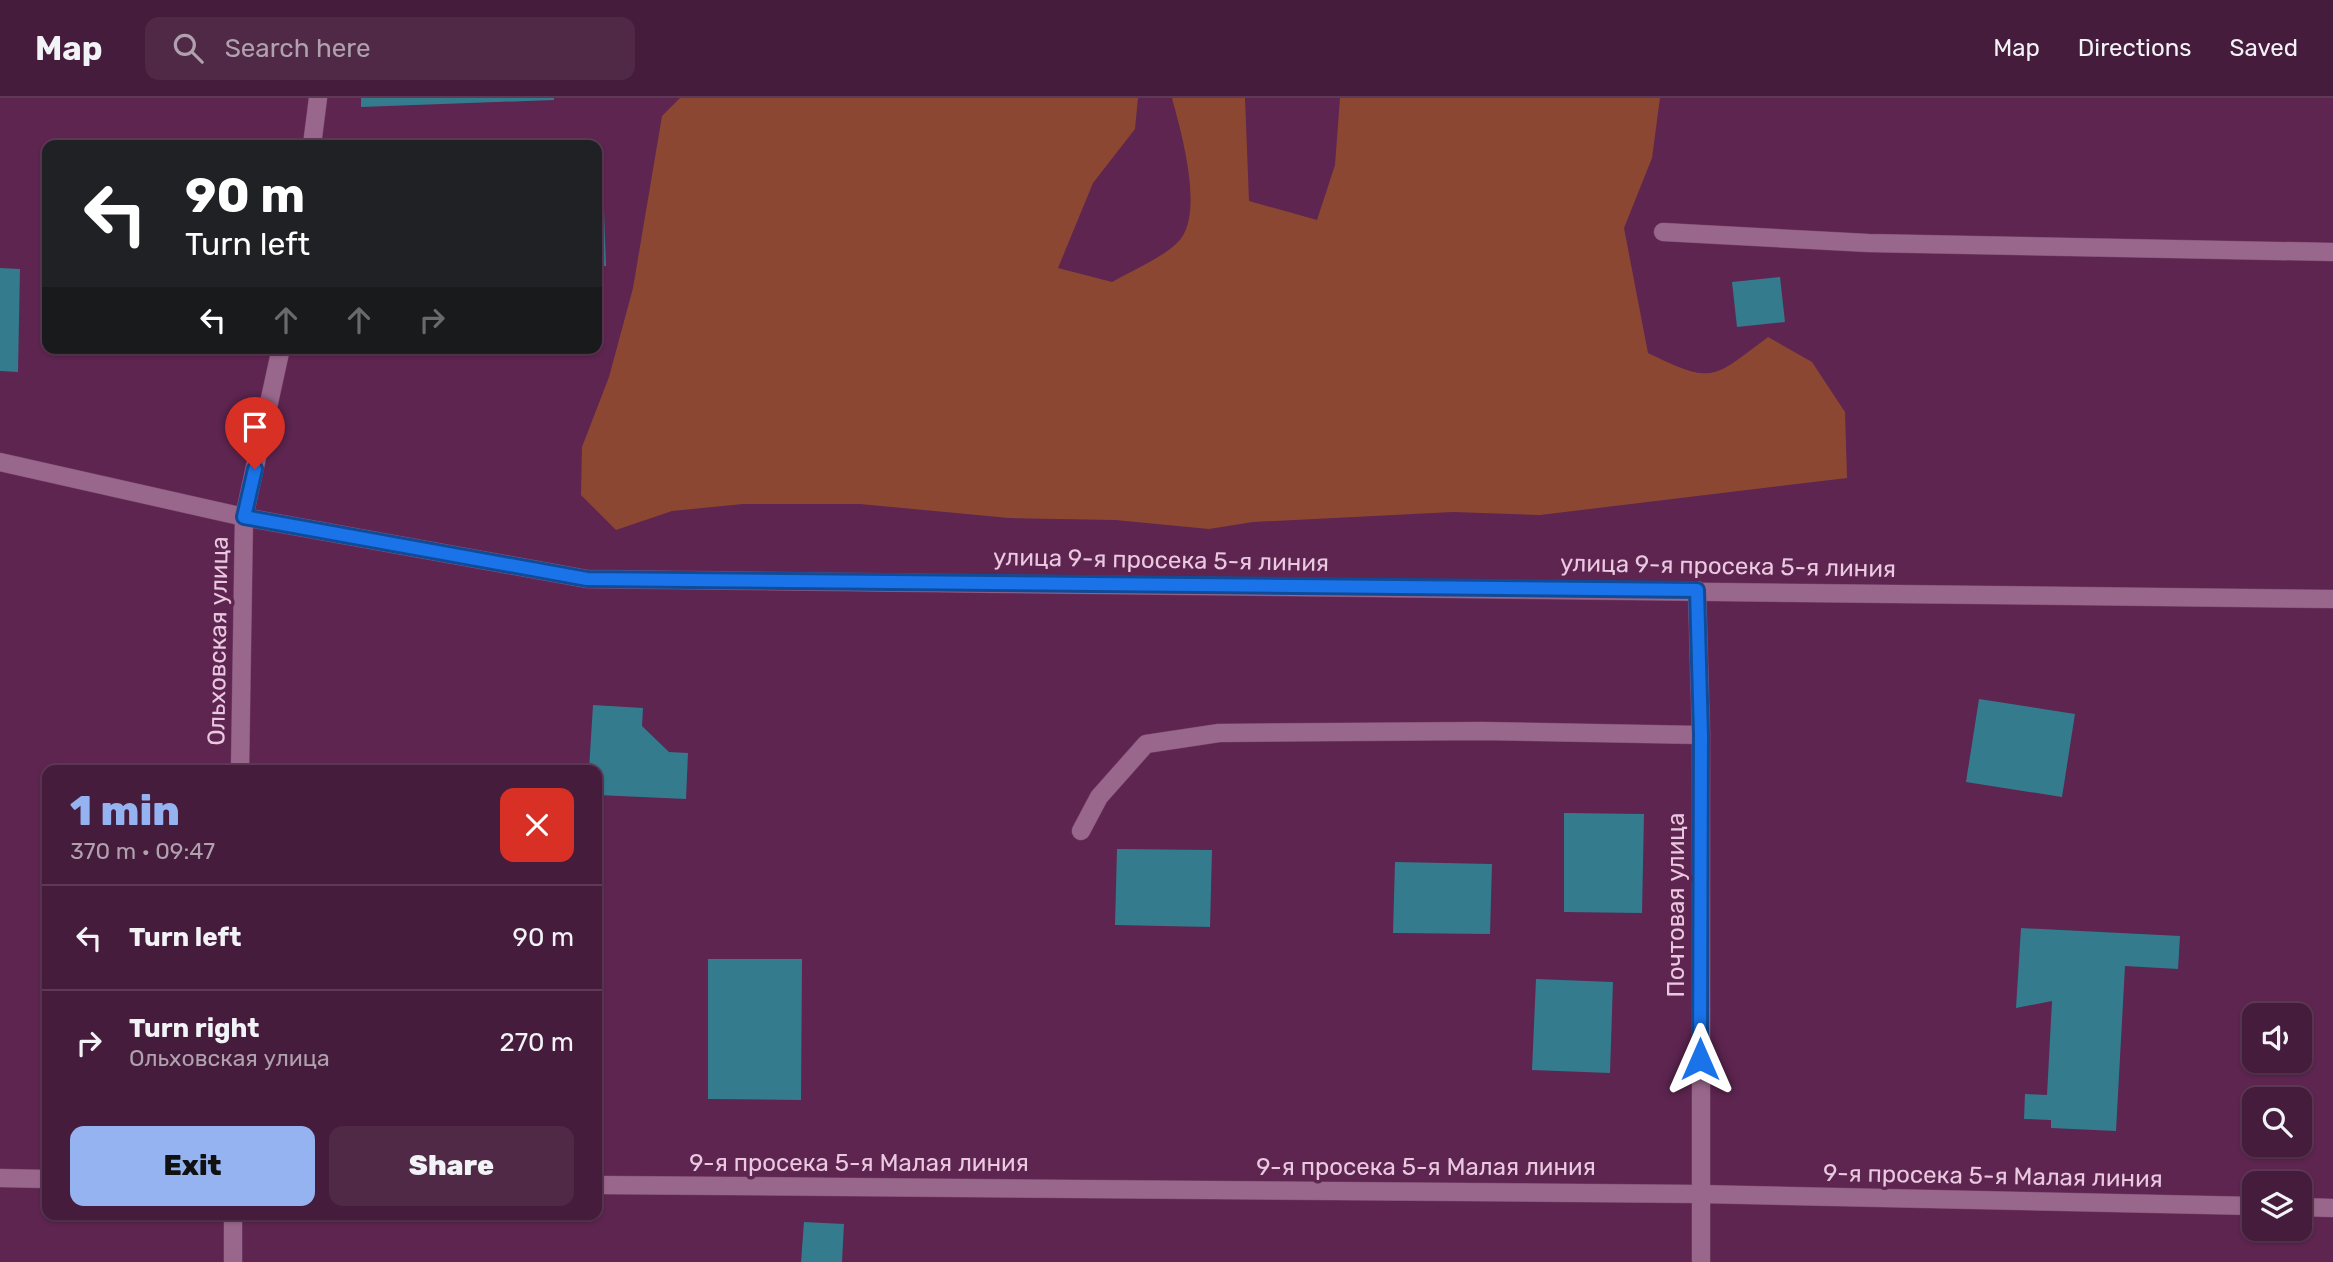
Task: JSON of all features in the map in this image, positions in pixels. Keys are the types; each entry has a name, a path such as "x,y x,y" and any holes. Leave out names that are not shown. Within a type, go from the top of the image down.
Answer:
{"street":[{"path":"313,140 318,98"},
{"path":"1663,232 1868,243 2333,251"},
{"name":"Ольховская улица","path":"240,765 244,517 280,354"},
{"name":"улица 9-я просека 5-я линия","path":"0,462 244,517 587,579 2333,599"},
{"name":"Почтовая улица","path":"1697,590 1701,735 1701,1262"},
{"path":"1081,831 1099,797 1146,744 1219,733 1482,731 1701,735"},
{"path":"0,1178 42,1179"},
{"name":"9-я просека 5-я Малая линия","path":"602,1185 1700,1194 2242,1206"},
{"path":"2312,1207 2333,1208"},
{"path":"233,1220 233,1262"}],"shaded area":[{"path":"680,98 1138,98 1135,129 1093,183 1058,268 1112,282 1163,254 1177,243 1185,231 1190,214 1189,174 1172,98 1245,98 1249,201 1317,220 1335,165 1340,98 1660,98 1652,158 1624,228 1648,353 1687,370 1712,373 1735,362 1768,337 1812,362 1845,412 1847,478 1540,515 1453,512 1253,522 1209,529 1115,520 1009,518 860,504 743,504 672,511 616,530 581,495 582,447 609,377 633,288 662,116"}],"building":[{"path":"361,98 554,98 554,100 361,107"},
{"path":"602,153 606,266 602,266"},
{"path":"0,268 20,269 18,372 0,371"},
{"path":"1780,277 1785,322 1737,327 1732,282"},
{"path":"1979,699 2075,714 2062,797 1966,782"},
{"path":"593,705 643,708 642,726 669,752 688,753 686,799 602,795 602,765 589,765"},
{"path":"1564,813 1644,814 1642,913 1564,912"},
{"path":"1117,849 1212,850 1210,927 1115,925"},
{"path":"1395,862 1492,864 1490,934 1393,933"},
{"path":"2021,928 2180,936 2178,969 2125,966 2116,1131 2051,1128 2051,1120 2024,1119 2025,1094 2047,1095 2052,1001 2016,1008"},
{"path":"708,959 802,959 801,1100 708,1099"},
{"path":"1536,979 1613,982 1610,1073 1532,1070"},
{"path":"804,1222 844,1224 842,1262 801,1262"}],"route":[{"path":"255,469 244,517 587,579 1697,590 1701,735 1700,1059"}]}
